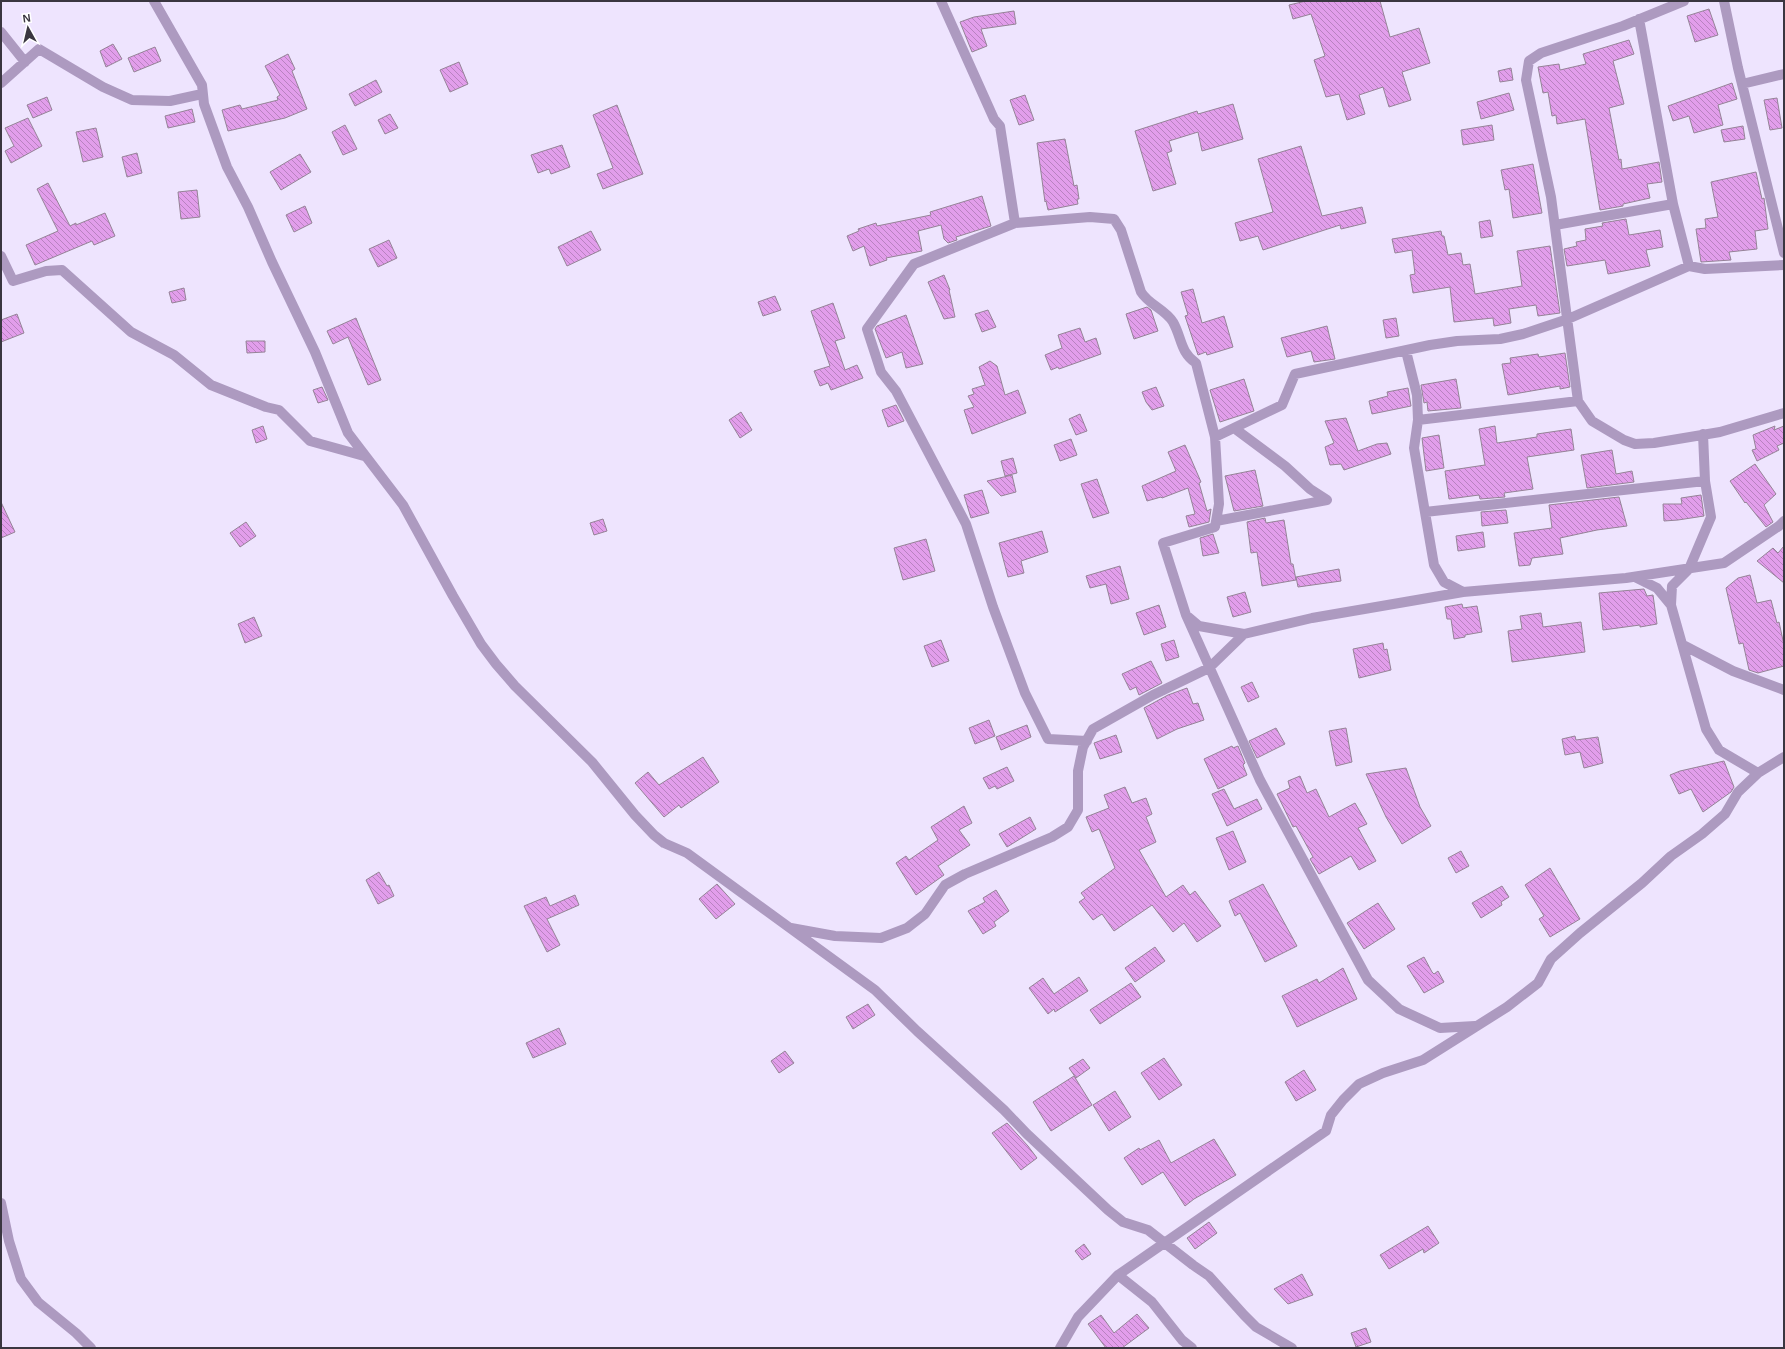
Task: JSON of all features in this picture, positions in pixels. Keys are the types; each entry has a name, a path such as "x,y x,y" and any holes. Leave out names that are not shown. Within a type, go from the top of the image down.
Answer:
{"street":[{"path":"154,1 202,84 204,104 227,167 248,207 272,262 315,352 348,433 364,456 403,505 481,644 515,686 592,762 635,815 654,835 664,843 687,853 875,990 1004,1110 1027,1134 1108,1210 1123,1222 1148,1230 1209,1276 1256,1327 1292,1348"},
{"path":"941,1 994,118 1000,126 1015,223"},
{"path":"1684,1 1639,19 1541,53 1529,61 1526,80 1551,197 1578,402 1592,421 1624,440 1636,444 1654,443 1720,432 1784,413"},
{"path":"1724,1 1742,84 1784,253"},
{"path":"1639,19 1673,204 1689,266"},
{"path":"1,32 24,62"},
{"path":"1,83 38,49 103,87 132,100 170,101 202,94"},
{"path":"1742,84 1784,74"},
{"path":"1555,225 1673,204"},
{"path":"1087,741 1048,739 1025,693 993,607 966,524 896,391 881,372 867,329 914,264 1015,223 1090,217 1114,219 1121,230 1141,292 1146,300 1164,313 1172,322 1188,357 1196,363 1215,437 1219,504 1216,522 1215,527 1163,543 1186,615 1260,780 1368,980 1399,1009 1440,1028 1477,1026"},
{"path":"1,256 13,281 46,271 62,270 131,332 174,355 212,385 266,407 279,410 310,441 364,456"},
{"path":"1215,437 1282,405 1295,374 1406,352 1430,345 1457,341 1500,339 1537,330 1568,319 1689,266 1705,269 1784,265"},
{"path":"1406,352 1417,394 1418,420 1414,448 1434,564 1444,582 1463,592"},
{"path":"1418,420 1578,402"},
{"path":"1216,522 1326,500 1310,489 1285,466 1234,428"},
{"path":"1703,434 1706,481 1711,517 1689,569 1672,586 1671,605 1706,729 1719,750 1758,772"},
{"path":"1425,512 1706,481"},
{"path":"1186,615 1199,626 1244,634 1312,618 1463,592 1635,577 1689,569 1724,563 1779,526 1784,521"},
{"path":"1635,577 1657,588 1671,605"},
{"path":"789,927 835,936 881,938 907,928 925,914 945,885 965,874 1052,836 1068,827 1078,810 1078,771 1082,747 1093,729 1153,695 1209,668 1244,634"},
{"path":"1683,645 1733,671 1784,690"},
{"path":"1060,1348 1078,1317 1118,1275 1326,1130 1332,1115 1343,1100 1359,1084 1383,1072 1423,1060 1507,1007 1538,983 1551,959 1642,883 1671,856 1702,834 1725,814 1738,792 1758,772 1784,756"},
{"path":"1,1203 9,1241 21,1279 38,1302 76,1333 91,1348"},
{"path":"1118,1275 1152,1302 1182,1340 1192,1348"}],"building":[{"path":"1306,1 1380,1 1390,37 1419,28 1430,63 1402,72 1411,100 1389,107 1383,87 1359,95 1365,114 1347,120 1339,94 1326,97 1314,60 1325,56 1311,14 1293,19 1289,5"},
{"path":"1709,9 1718,35 1695,42 1687,16"},
{"path":"1014,11 1016,24 981,29 987,46 972,52 960,22 974,17"},
{"path":"1629,40 1634,54 1613,61 1624,104 1609,108 1619,160 1621,159 1622,169 1659,162 1662,182 1647,184 1650,198 1623,204 1623,206 1600,210 1585,119 1557,124 1556,115 1552,116 1548,92 1543,93 1538,67 1559,64 1560,70 1586,64 1583,54"},
{"path":"113,44 122,59 106,67 100,51"},
{"path":"155,47 161,61 134,72 128,58"},
{"path":"288,54 295,69 292,71 307,109 285,118 228,131 222,110 240,105 242,109 278,100 277,97 280,95 265,66"},
{"path":"459,62 468,84 450,92 440,70"},
{"path":"1511,68 1513,80 1500,82 1498,71"},
{"path":"376,80 382,92 355,106 349,94"},
{"path":"1732,83 1737,99 1718,105 1723,125 1694,133 1689,116 1673,121 1668,106"},
{"path":"1509,93 1514,110 1481,119 1477,102"},
{"path":"1025,95 1034,120 1019,125 1010,100"},
{"path":"47,97 52,110 33,118 27,105"},
{"path":"1777,98 1782,128 1770,130 1764,100"},
{"path":"1233,104 1243,139 1202,151 1198,132 1169,141 1172,151 1167,153 1176,184 1153,191 1135,131 1197,111 1198,114"},
{"path":"617,105 643,174 603,189 597,174 613,168 593,115"},
{"path":"192,109 195,122 168,128 165,116"},
{"path":"390,114 398,128 385,134 378,120"},
{"path":"28,118 42,146 11,163 5,151 14,146 5,128"},
{"path":"345,125 357,149 343,155 332,132"},
{"path":"1492,125 1494,140 1463,145 1461,130"},
{"path":"1743,126 1745,139 1724,142 1721,130"},
{"path":"96,128 103,157 83,162 76,132"},
{"path":"1065,139 1074,186 1077,185 1079,199 1077,199 1078,204 1048,210 1046,201 1045,202 1037,143"},
{"path":"562,145 570,167 551,174 549,169 538,173 531,155"},
{"path":"1301,146 1322,216 1362,207 1366,223 1341,229 1340,225 1263,250 1258,236 1240,241 1235,223 1273,212 1258,159"},
{"path":"137,153 142,173 127,177 122,157"},
{"path":"300,154 311,172 281,190 270,172"},
{"path":"1533,164 1542,213 1513,218 1509,189 1505,190 1501,170"},
{"path":"1756,172 1762,199 1764,198 1768,229 1755,231 1757,249 1729,252 1731,260 1701,262 1696,229 1706,228 1705,219 1718,217 1711,182"},
{"path":"48,183 70,226 105,213 115,236 94,245 92,241 35,265 26,245 58,231 37,189"},
{"path":"197,190 200,217 181,219 178,192"},
{"path":"982,196 991,226 956,237 957,240 948,243 944,239 941,225 918,231 922,251 886,258 887,260 870,266 864,246 853,251 847,236 859,231 858,229 876,223 877,226 931,215 930,212"},
{"path":"305,206 312,223 294,232 286,215"},
{"path":"1626,219 1629,235 1660,230 1663,247 1646,250 1650,266 1608,274 1605,260 1567,266 1564,249 1577,246 1576,242 1586,240 1585,229 1603,226 1602,223"},
{"path":"1490,220 1493,236 1481,238 1479,222"},
{"path":"591,231 601,250 567,266 558,247"},
{"path":"1441,231 1442,236 1444,236 1448,255 1461,253 1463,265 1470,264 1475,294 1522,286 1517,251 1550,246 1560,313 1538,316 1536,305 1509,309 1511,323 1494,326 1493,318 1454,322 1450,287 1413,293 1410,275 1415,274 1412,250 1395,253 1392,239"},
{"path":"389,240 397,258 378,267 369,249"},
{"path":"944,275 950,290 955,317 944,319 928,282"},
{"path":"184,288 186,300 172,303 169,292"},
{"path":"1193,289 1202,323 1224,316 1233,347 1207,355 1206,352 1198,355 1185,316 1188,315 1181,292"},
{"path":"775,296 781,310 763,316 758,302"},
{"path":"833,303 845,338 835,341 845,370 857,365 863,378 831,390 828,383 820,386 814,371 830,366 811,311"},
{"path":"1147,307 1151,310 1158,331 1134,339 1126,314"},
{"path":"988,310 996,327 982,332 975,314"},
{"path":"17,314 24,333 1,342 1,320"},
{"path":"906,315 923,364 906,368 902,352 886,358 875,329 877,326"},
{"path":"356,318 381,380 368,385 348,337 333,344 327,331"},
{"path":"1396,318 1399,336 1386,338 1383,320"},
{"path":"1327,326 1335,359 1314,362 1311,351 1287,357 1281,338"},
{"path":"1080,328 1085,342 1096,338 1101,354 1059,369 1058,367 1051,370 1045,355 1062,348 1058,335"},
{"path":"246,341 265,341 265,352 247,353"},
{"path":"1565,353 1570,387 1560,389 1560,386 1508,395 1502,364 1511,363 1510,358 1538,354 1539,357"},
{"path":"990,361 997,366 1005,395 1018,390 1026,413 972,434 964,410 974,407 968,396 974,394 972,389 985,385 979,367"},
{"path":"1244,379 1254,411 1220,422 1210,390"},
{"path":"1456,379 1461,408 1428,411 1427,402 1424,403 1421,385"},
{"path":"322,387 328,400 318,403 313,390"},
{"path":"1156,387 1164,406 1152,410 1146,402 1142,392"},
{"path":"1408,388 1411,406 1372,414 1369,401 1388,396 1387,392"},
{"path":"896,405 904,421 888,427 882,410"},
{"path":"741,412 752,430 740,438 729,420"},
{"path":"1080,414 1087,431 1076,435 1069,419"},
{"path":"1346,418 1358,451 1377,444 1387,443 1391,454 1344,470 1341,464 1330,465 1325,447 1334,443 1325,421"},
{"path":"263,426 267,439 256,443 252,430"},
{"path":"1495,426 1497,443 1537,437 1537,434 1571,429 1574,450 1527,457 1533,489 1504,493 1505,497 1480,499 1479,495 1449,499 1445,471 1485,465 1479,429"},
{"path":"1775,426 1774,430 1784,426 1784,443 1777,446 1779,450 1757,461 1752,450 1756,449 1753,435"},
{"path":"1439,435 1444,468 1426,471 1422,438"},
{"path":"1071,439 1077,455 1060,461 1054,445"},
{"path":"1185,445 1201,482 1199,483 1207,511 1211,509 1209,522 1189,527 1186,516 1195,514 1188,488 1162,498 1147,501 1142,486 1176,471 1168,452"},
{"path":"1612,450 1616,474 1632,471 1634,482 1587,488 1581,455"},
{"path":"1013,458 1017,473 1005,476 1001,461"},
{"path":"1755,464 1776,494 1764,505 1773,522 1766,527 1746,502 1745,503 1730,481"},
{"path":"1255,470 1263,506 1234,511 1225,476"},
{"path":"1012,475 1016,492 1001,496 987,481"},
{"path":"1097,479 1109,513 1093,518 1081,484"},
{"path":"982,490 989,513 971,518 964,495"},
{"path":"1701,495 1704,516 1664,521 1663,504 1682,504 1681,498"},
{"path":"1619,497 1627,526 1597,530 1560,538 1563,554 1532,558 1530,565 1519,566 1514,533 1552,528 1549,505"},
{"path":"1,502 15,532 1,538"},
{"path":"1506,510 1508,523 1482,526 1481,512"},
{"path":"1265,518 1266,523 1284,520 1291,564 1293,564 1296,580 1262,586 1257,552 1251,553 1247,522"},
{"path":"603,519 607,531 594,535 590,523"},
{"path":"246,522 256,536 240,547 230,533"},
{"path":"1042,531 1048,552 1021,561 1024,573 1008,577 999,543"},
{"path":"1483,532 1485,547 1458,551 1456,536"},
{"path":"1213,534 1219,553 1203,556 1200,538"},
{"path":"926,539 935,571 903,580 894,548"},
{"path":"1784,546 1784,583 1757,561 1773,548 1778,553"},
{"path":"1120,566 1129,599 1111,604 1106,584 1090,588 1086,576"},
{"path":"1339,569 1341,581 1298,587 1296,577"},
{"path":"1750,575 1757,603 1771,600 1777,623 1779,622 1784,645 1784,666 1758,673 1749,670 1743,643 1739,644 1726,588 1738,578"},
{"path":"1644,589 1647,596 1653,595 1657,624 1603,630 1599,593"},
{"path":"1245,592 1251,612 1233,617 1227,597"},
{"path":"1462,604 1463,608 1477,606 1482,632 1465,635 1465,637 1454,639 1451,619 1447,619 1445,607"},
{"path":"1159,605 1166,627 1144,635 1136,613"},
{"path":"1541,613 1543,627 1581,622 1585,652 1512,662 1508,631 1522,629 1520,616"},
{"path":"254,617 262,636 245,643 238,624"},
{"path":"941,640 949,661 932,667 924,646"},
{"path":"1174,640 1179,657 1166,661 1161,644"},
{"path":"1383,643 1384,650 1387,649 1391,670 1359,678 1353,649"},
{"path":"1151,661 1162,683 1139,695 1136,687 1130,690 1122,674"},
{"path":"1252,682 1259,697 1248,702 1241,687"},
{"path":"1187,688 1193,704 1198,703 1204,720 1177,729 1157,739 1144,708 1168,695"},
{"path":"989,720 995,736 975,744 969,728"},
{"path":"1027,725 1031,737 1001,750 996,737"},
{"path":"1276,728 1285,744 1257,758 1249,741"},
{"path":"1346,728 1352,762 1336,766 1329,731"},
{"path":"1116,735 1122,752 1100,759 1094,743"},
{"path":"1575,736 1576,740 1598,737 1603,763 1584,768 1580,752 1565,755 1562,739"},
{"path":"1232,746 1233,748 1238,746 1245,763 1243,765 1247,775 1218,789 1204,759"},
{"path":"703,757 719,782 681,808 679,805 664,817 635,783 648,772 659,785"},
{"path":"1724,761 1734,787 1731,792 1703,812 1691,789 1679,794 1670,775 1680,771"},
{"path":"1007,767 1014,781 997,789 995,786 989,789 983,778"},
{"path":"1406,768 1420,807 1431,826 1402,844 1386,817 1366,774"},
{"path":"1300,776 1307,793 1316,789 1329,817 1355,803 1367,824 1358,828 1376,861 1359,870 1351,856 1319,874 1310,859 1313,857 1296,826 1293,827 1277,794 1290,788 1288,781"},
{"path":"1125,787 1132,803 1146,798 1152,814 1146,817 1156,842 1139,850 1166,897 1183,885 1190,895 1195,891 1221,926 1197,942 1184,923 1173,932 1152,905 1114,931 1102,914 1093,920 1079,902 1085,898 1081,893 1115,868 1099,829 1092,832 1086,817 1109,808 1104,795"},
{"path":"1224,789 1234,809 1257,799 1262,809 1227,826 1212,794"},
{"path":"964,806 972,823 959,830 970,845 938,866 944,875 916,895 896,863 906,856 909,860 938,840 931,827"},
{"path":"1030,817 1036,829 1007,847 999,834"},
{"path":"1233,831 1246,862 1229,870 1216,838"},
{"path":"1461,851 1469,866 1456,873 1448,858"},
{"path":"1550,868 1580,919 1550,937 1539,919 1544,916 1525,885"},
{"path":"379,872 387,886 389,885 394,896 378,904 366,880"},
{"path":"717,884 735,904 716,919 699,899"},
{"path":"1263,884 1297,946 1265,962 1240,913 1235,916 1229,901"},
{"path":"1502,886 1509,897 1501,902 1502,905 1481,918 1472,903"},
{"path":"996,890 1009,911 994,922 996,926 983,934 968,911 985,902 983,898"},
{"path":"575,895 579,905 547,919 560,945 547,952 524,906 546,897 550,906"},
{"path":"1378,903 1395,929 1364,949 1347,923"},
{"path":"1155,947 1165,961 1135,982 1125,968"},
{"path":"1424,957 1432,972 1434,974 1438,971 1444,982 1424,993 1407,966"},
{"path":"1343,968 1357,999 1297,1027 1282,996 1317,979 1319,983"},
{"path":"1079,977 1088,991 1055,1012 1054,1009 1048,1014 1029,988 1043,978 1054,994"},
{"path":"1131,983 1141,997 1100,1024 1090,1010"},
{"path":"868,1004 875,1015 853,1029 846,1017"},
{"path":"559,1028 566,1044 533,1058 526,1043"},
{"path":"785,1051 794,1063 779,1073 771,1061"},
{"path":"1164,1058 1182,1085 1159,1100 1141,1073"},
{"path":"1083,1059 1090,1068 1076,1078 1069,1068"},
{"path":"1304,1070 1316,1090 1296,1101 1285,1082"},
{"path":"1074,1076 1092,1105 1051,1131 1033,1102"},
{"path":"1115,1091 1131,1117 1109,1131 1093,1105"},
{"path":"1007,1123 1037,1158 1021,1170 992,1133"},
{"path":"1214,1139 1236,1175 1194,1199 1185,1206 1163,1172 1142,1185 1124,1158 1139,1148 1140,1150 1159,1140 1171,1163"},
{"path":"1209,1222 1217,1233 1195,1249 1187,1238"},
{"path":"1428,1226 1439,1243 1424,1253 1423,1249 1389,1269 1380,1255"},
{"path":"1084,1244 1091,1254 1082,1260 1075,1251"},
{"path":"1302,1274 1313,1295 1288,1304 1274,1289"},
{"path":"1137,1314 1149,1328 1122,1348 1106,1348 1088,1324 1101,1315 1114,1333"},
{"path":"1366,1328 1371,1342 1356,1347 1351,1333"}]}
